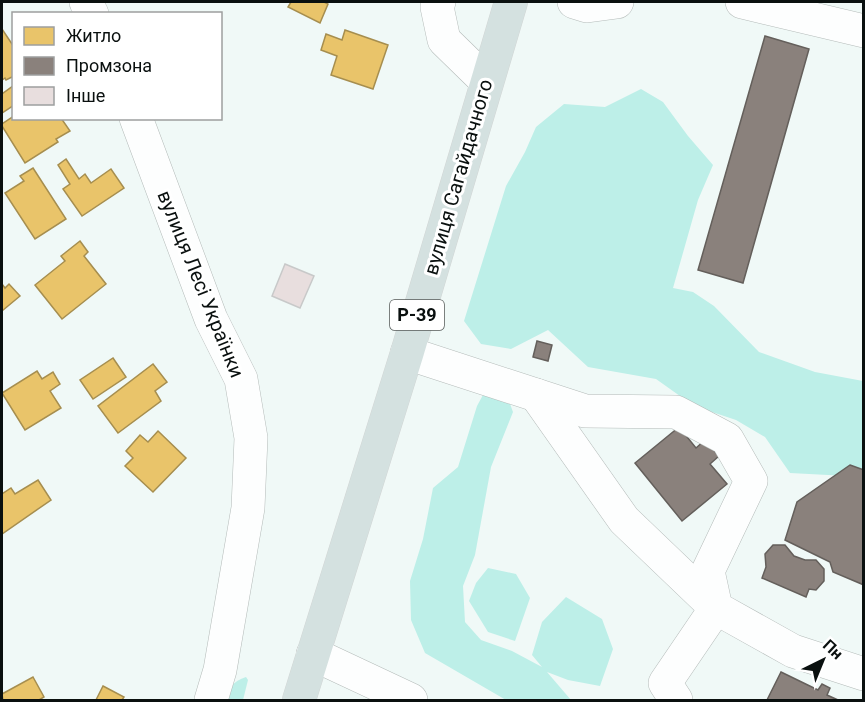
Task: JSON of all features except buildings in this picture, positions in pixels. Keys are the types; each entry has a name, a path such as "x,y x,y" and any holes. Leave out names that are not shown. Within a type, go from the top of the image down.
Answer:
{"main road":[{"name":"вулиця Сагайдачного","path":"317,641 511,2"},
{"name":"Р-39","path":"299,700 317,641"}],"street":[{"path":"439,2 437,7 444,40 486,81"},
{"path":"574,2 587,6 617,2"},
{"path":"742,2 864,31"},
{"name":"вулиця Лесі Українки","path":"137,120 211,319 242,379 251,438 248,508 220,670 211,700"},
{"path":"406,353 585,411 676,412 727,439 751,481 708,571 716,608 665,683 676,700"},
{"path":"536,395 624,520 716,608 793,651 864,674"},
{"path":"317,641 411,700"}],"shaded area":[{"path":"641,89 663,102 713,165 698,200 673,288 693,292 714,306 759,352 815,372 863,381 863,484 847,476 790,473 765,437 736,420 694,406 656,379 588,367 548,330 511,349 481,344 464,321 506,186 536,127 564,104 605,107"},
{"path":"497,369 513,412 491,467 475,555 463,586 465,622 481,640 512,651 542,667 532,655 542,622 566,597 602,619 613,649 600,686 568,680 547,672 571,700 506,700 425,653 411,620 410,581 423,539 433,488 458,467 477,406"},
{"path":"488,568 516,574 530,598 515,641 488,632 469,601 476,583"},
{"path":"246,677 248,680 243,700 222,700 231,686"}]}
